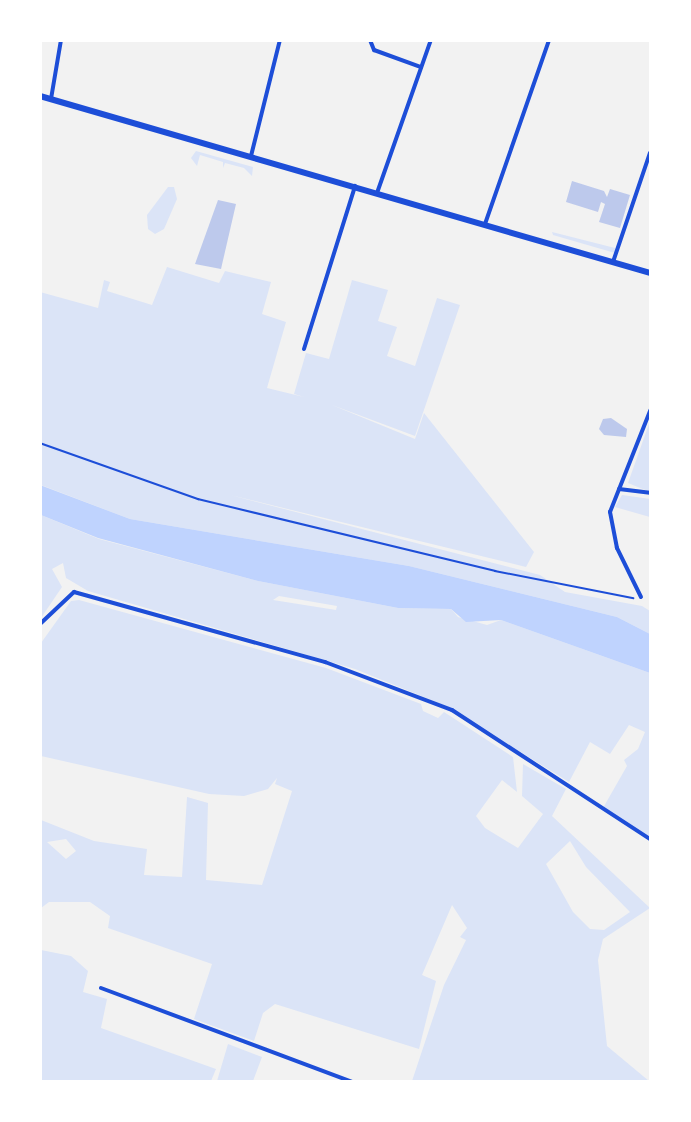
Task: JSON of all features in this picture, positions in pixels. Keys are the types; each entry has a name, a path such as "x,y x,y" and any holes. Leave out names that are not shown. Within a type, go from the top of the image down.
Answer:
{"main road":[{"path":"40,96 651,273"}],"street":[{"path":"51,99 61,40"},
{"path":"251,156 280,40"},
{"path":"370,40 374,50 422,67"},
{"path":"377,193 431,40"},
{"path":"485,224 549,40"},
{"path":"613,262 651,153"},
{"path":"304,349 355,186"},
{"path":"641,597 611,527 611,505 651,411"},
{"path":"619,489 651,493"},
{"path":"40,624 74,592 325,662 452,710 651,839"},
{"path":"101,988 352,1082"}],"path":[{"path":"40,443 198,499 559,585 627,599 641,597"}],"shaded area":[{"path":"196,151 253,167 252,176 244,168 225,163 223,168 223,162 200,155 197,166 191,158"},
{"path":"168,187 174,187 177,199 164,229 155,234 148,229 147,215"},
{"path":"552,232 615,248 615,253 553,235"},
{"path":"167,267 219,283 225,271 271,282 262,314 286,322 267,388 304,397 294,394 306,353 329,359 352,280 388,290 378,321 397,327 387,356 415,366 437,298 460,305 415,436 332,405 415,439 424,413 534,552 526,567 230,495 540,575 565,592 642,606 650,611 650,634 617,617 409,566 130,519 41,485 40,292 98,308 104,280 110,282 107,291 152,305"},
{"path":"650,421 650,492 628,483"},
{"path":"622,495 650,499 650,517 615,507"},
{"path":"41,515 99,539 258,581 398,608 451,609 458,617 487,625 501,620 650,673 650,838 603,808 627,766 624,760 638,749 645,732 629,725 610,754 590,742 569,782 446,706 355,669 88,591 66,578 63,563 52,569 62,587 41,618","holes":["279,596 337,606 336,610 273,600"]},
{"path":"79,600 326,668 421,704 423,711 438,718 444,712 513,757 517,792 502,780 476,816 485,828 518,848 543,814 522,796 523,764 566,789 552,816 650,908 603,939 598,960 607,1046 649,1081 412,1081 444,985 466,940 460,937 467,928 452,905 422,975 436,981 419,1049 275,1004 263,1013 254,1041 194,1019 212,964 108,928 110,916 90,902 49,902 41,908 41,820 94,841 147,849 144,875 182,877 187,797 208,803 206,880 262,885 292,791 275,784 277,778 268,789 244,796 209,794 41,756 41,643 71,601","holes":["66,839 76,851 66,859 47,842","570,841 586,867 630,912 604,930 590,929 573,912 546,864"]},
{"path":"41,950 71,956 88,971 83,992 107,999 101,1028 216,1069 211,1081 41,1081"},
{"path":"228,1044 262,1057 253,1081 217,1081"}],"water":[{"path":"40,485 130,519 409,566 617,617 650,634 650,673 501,620 466,622 451,609 398,608 258,581 98,538 41,515"}],"building":[{"path":"572,181 604,191 607,197 610,189 630,195 620,228 599,222 605,204 601,202 598,212 566,202"},
{"path":"218,200 236,204 221,269 195,264"},
{"path":"611,418 627,429 626,437 604,435 599,429 603,419"}]}
